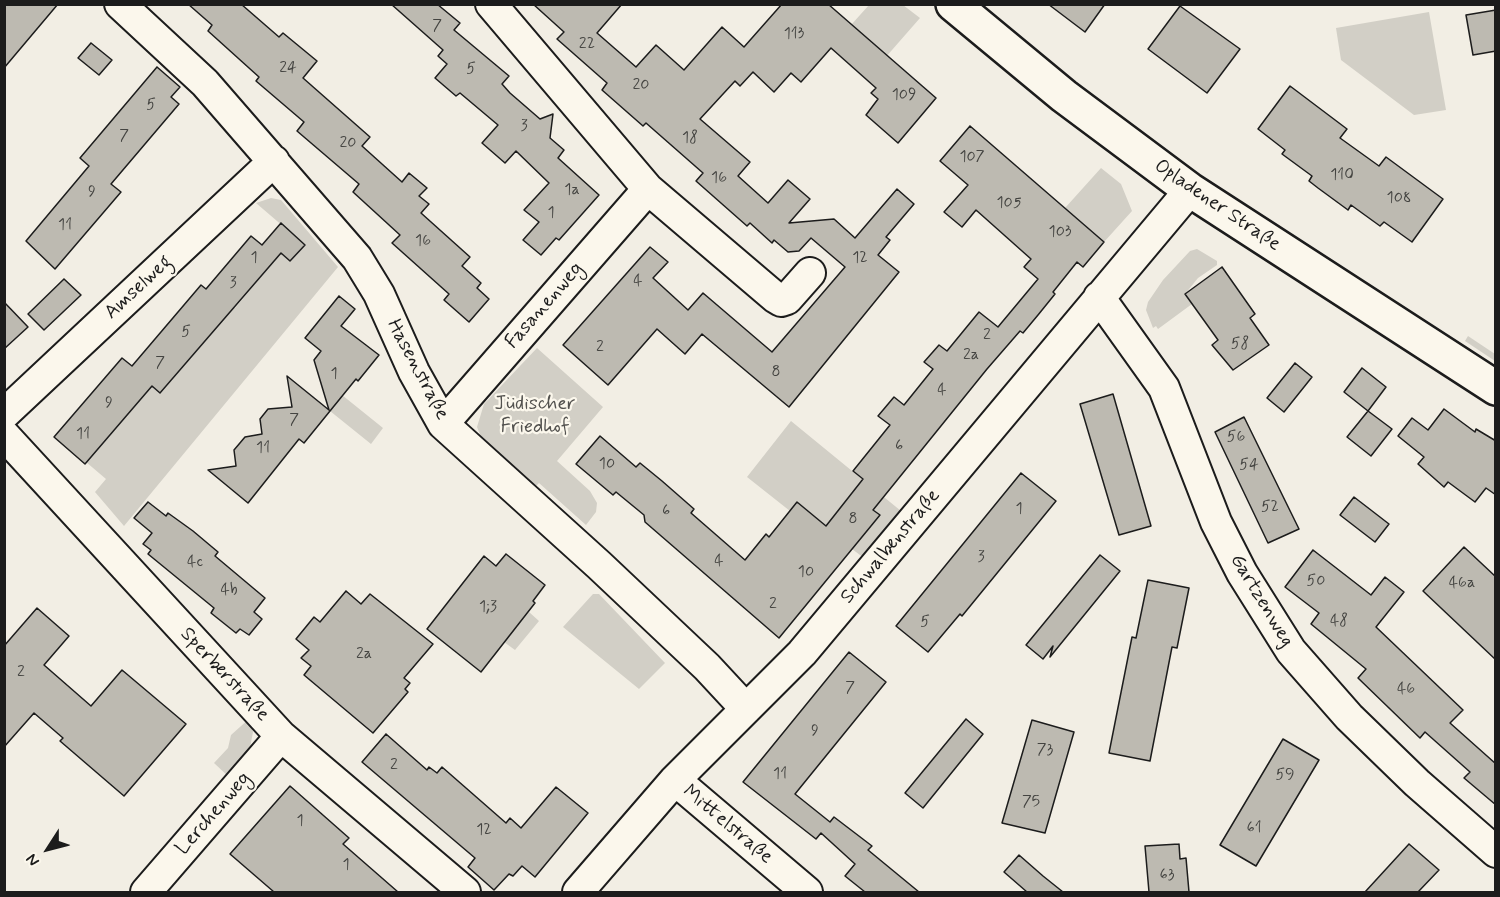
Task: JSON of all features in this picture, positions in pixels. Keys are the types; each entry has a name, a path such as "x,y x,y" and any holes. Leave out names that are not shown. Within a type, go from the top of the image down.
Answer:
{"street":[{"name":"Hasenstraße","path":"120,4 205,83 357,258 379,294 414,372 443,424 607,573 707,668 746,709"},
{"path":"491,4 648,189 776,298 781,301 787,299 810,273"},
{"name":"Opladener Straße","path":"953,4 1064,96 1190,190 1496,388"},
{"name":"Amselweg","path":"4,414 274,161"},
{"name":"Fasanenweg","path":"443,424 648,189"},
{"name":"Schwalbenstraße","path":"578,892 675,780 802,653 1190,190"},
{"name":"Gartzenweg","path":"1099,297 1164,388 1216,522 1242,573 1291,651 1349,717 1417,783 1496,852"},
{"name":"Sperberstraße","path":"4,435 281,736 465,892"},
{"name":"Lerchenweg","path":"146,892 281,736"},
{"name":"Mittelstraße","path":"675,780 807,892"}],"green space":[{"path":"869,5 903,5 920,18 885,58 851,25"},
{"path":"1429,12 1446,110 1414,115 1341,60 1336,28"},
{"path":"1101,168 1121,184 1132,211 1104,242 1065,208"},
{"path":"271,198 281,200 338,267 124,526 95,492 106,479 86,462 141,377 161,393 214,331 222,296 235,308 281,253 290,261 305,245 256,203"},
{"path":"1197,249 1217,261 1217,265 1198,278 1185,294 1192,304 1158,329 1156,326 1153,328 1146,310 1148,302 1163,280 1190,251"},
{"path":"1468,336 1495,354 1495,361 1465,341"},
{"name":"Jüdischer Friedhof","path":"537,348 603,407 557,461 590,491 597,503 596,512 586,525 539,483 534,488 483,442 477,427 484,404"},
{"path":"342,395 383,428 371,444 330,411"},
{"path":"791,421 901,511 864,558 852,549 880,515 852,493 826,526 797,502 790,511 747,477"},
{"path":"593,594 599,594 665,663 639,689 563,627"},
{"path":"529,612 539,621 515,650 504,642"},
{"path":"250,718 253,732 249,753 230,778 214,763 228,748 231,735"}],"building":[{"path":"4,4 58,4 4,68"},
{"path":"188,4 241,4 279,37 283,33 317,61 303,78 370,137 362,146 402,182 409,173 427,188 419,196 429,204 421,213 470,257 462,266 481,283 477,288 489,299 469,322 444,300 449,294 392,243 400,235 353,192 359,184 297,131 304,122 256,81 259,77 208,31 212,25"},
{"path":"391,4 437,4 460,23 454,30 509,76 502,84 510,93 540,119 553,114 550,138 564,150 558,158 599,195 559,240 556,238 541,255 523,240 539,222 524,210 549,183 516,151 505,163 482,143 498,125 460,93 456,96 435,78 447,64 438,56 443,50"},
{"path":"533,4 622,4 597,33 636,67 656,45 684,70 722,27 744,47 782,4 828,4 936,98 898,143 866,115 878,99 871,93 876,88 831,48 801,82 791,73 774,92 753,72 740,86 735,81 700,119 750,162 738,176 768,203 788,180 810,199 789,223 834,219 855,238 897,189 914,204 886,237 890,240 878,255 899,272 789,407 702,334 685,354 657,329 608,385 563,345 650,247 668,262 653,278 688,310 703,293 772,352 845,267 811,238 799,251 788,252 774,240 772,243 750,223 747,226 696,181 703,173 646,123 643,126 602,90 607,83 557,39 564,32"},
{"path":"1048,4 1105,4 1085,32"},
{"path":"1180,6 1240,49 1207,93 1148,49"},
{"path":"1496,10 1496,51 1473,55 1466,15"},
{"path":"91,43 112,60 99,75 78,58"},
{"path":"157,67 180,87 171,97 179,104 111,184 121,192 55,269 26,241 89,166 80,158"},
{"path":"1290,86 1347,129 1340,138 1379,166 1386,157 1443,199 1412,242 1384,222 1380,226 1351,205 1348,210 1318,188 1309,181 1312,176 1282,154 1285,150 1258,129"},
{"path":"970,126 1104,242 1083,267 1077,262 1053,292 1055,294 1023,333 1020,331 987,369 873,510 880,515 779,638 645,522 644,515 616,492 613,495 576,464 600,436 636,467 640,463 662,481 694,509 691,513 745,560 766,534 769,537 797,502 826,526 863,479 853,471 890,425 878,416 894,397 904,405 933,369 924,362 939,345 947,351 979,312 998,327 1038,279 1024,267 1031,259 976,210 962,227 944,212 968,185 940,161"},
{"path":"281,223 305,245 290,261 281,253 160,393 152,386 85,464 54,437 122,358 132,366 201,285 206,289 251,236 262,245"},
{"path":"1222,267 1255,314 1250,318 1269,345 1233,370 1212,345 1218,340 1185,294"},
{"path":"64,279 81,295 44,330 28,314"},
{"path":"339,296 355,309 341,326 379,355 358,381 356,379 304,443 299,439 248,503 208,470 236,466 234,450 245,437 262,434 260,419 268,409 292,407 287,376 329,410 314,360 321,351 305,338"},
{"path":"4,302 28,327 4,349"},
{"path":"1295,363 1312,377 1284,412 1267,398"},
{"path":"1362,368 1386,387 1368,411 1344,392"},
{"path":"1113,394 1151,526 1119,535 1080,404"},
{"path":"1444,409 1475,432 1476,429 1496,441 1496,495 1486,488 1475,502 1448,482 1444,487 1418,464 1424,457 1398,436 1412,418 1428,430"},
{"path":"1368,411 1392,429 1371,456 1347,437"},
{"path":"1244,417 1299,529 1268,543 1215,432"},
{"path":"1021,473 1056,501 962,616 960,614 928,652 896,626"},
{"path":"1354,497 1389,524 1375,542 1340,515"},
{"path":"148,502 166,516 168,513 193,531 218,552 215,556 265,598 254,612 262,619 249,635 240,629 236,633 211,613 214,608 148,554 151,550 143,544 152,533 134,518"},
{"path":"1464,547 1496,577 1496,660 1423,591"},
{"path":"1313,550 1371,595 1385,577 1404,592 1376,627 1463,710 1450,723 1496,764 1496,805 1464,778 1470,772 1425,732 1420,738 1358,678 1366,669 1311,624 1319,613 1285,587"},
{"path":"506,554 545,585 533,601 535,603 481,672 427,629 484,556 496,566"},
{"path":"1100,555 1120,571 1050,657 1053,646 1043,659 1026,645"},
{"path":"1148,580 1189,588 1177,648 1172,647 1150,761 1109,753 1132,637 1136,638"},
{"path":"346,591 361,604 370,594 433,644 404,678 410,683 405,689 408,692 373,733 304,675 311,666 301,658 309,650 296,639 314,617 320,622"},
{"path":"37,608 69,636 44,665 91,706 122,670 186,724 124,796 60,741 63,738 34,713 4,747 4,646"},
{"path":"849,652 886,682 795,794 830,822 834,817 872,846 868,850 919,892 865,892 845,876 855,864 821,833 816,839 743,782"},
{"path":"966,719 983,734 923,808 905,793"},
{"path":"1032,720 1074,732 1045,833 1002,823"},
{"path":"386,734 427,770 429,767 437,773 442,767 506,823 510,818 521,828 556,787 588,813 535,877 522,866 513,876 509,874 494,890 468,867 475,858 362,762"},
{"path":"1283,739 1319,760 1256,866 1220,845"},
{"path":"290,786 349,838 343,844 398,892 274,892 230,854"},
{"path":"1179,844 1180,859 1186,858 1189,892 1149,892 1145,846"},
{"path":"1409,844 1439,870 1418,892 1365,892"},
{"path":"1019,855 1063,892 1027,892 1004,872"}]}
